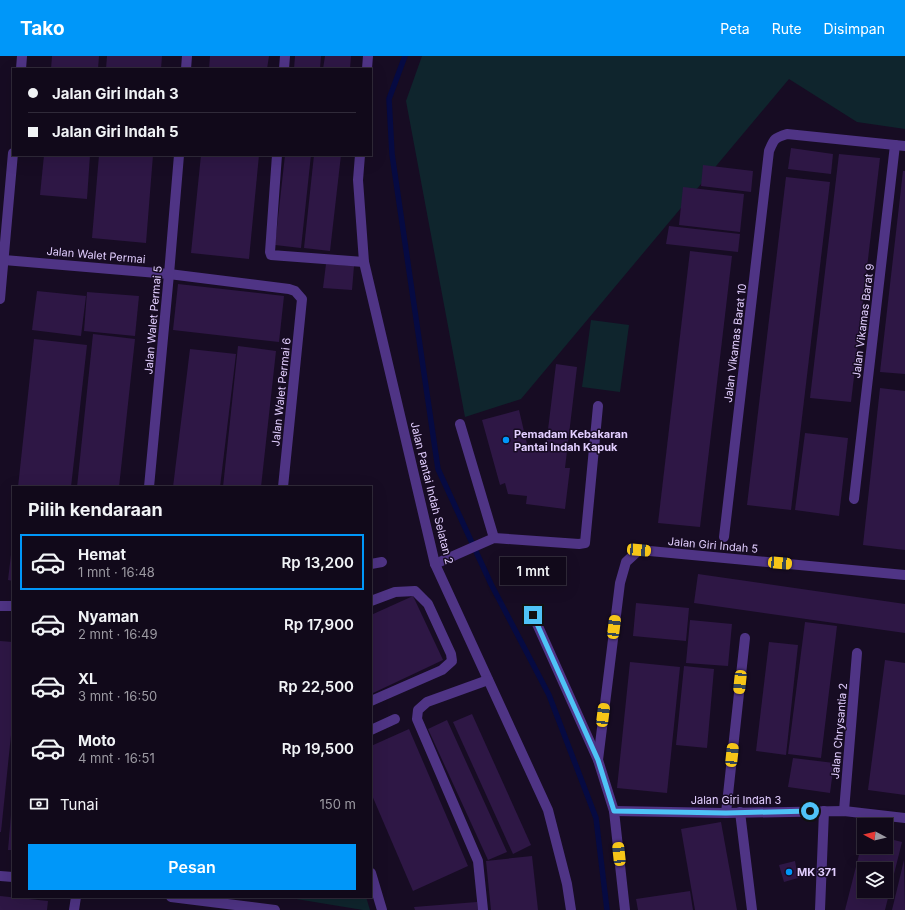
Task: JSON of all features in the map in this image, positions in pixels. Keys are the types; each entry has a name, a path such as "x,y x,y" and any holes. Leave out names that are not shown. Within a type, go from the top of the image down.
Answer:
{"street":[{"path":"21,68 22,56"},
{"path":"186,68 187,56"},
{"path":"284,68 285,56"},
{"path":"367,68 368,56"},
{"name":"Jalan Vikamas Barat 10","path":"724,537 769,152 774,140 779,136 787,134 900,146"},
{"name":"Jalan Vikamas Barat 9","path":"854,499 900,146"},
{"path":"0,299 4,260 4,210 13,156"},
{"name":"Jalan Walet Permai 5","path":"149,486 179,156"},
{"path":"277,156 270,252 272,255 364,262"},
{"name":"Jalan Pantai Indah Selatan 2","path":"360,156 358,180 364,262 435,564 548,810 571,910"},
{"name":"Jalan Walet Permai","path":"4,260 169,274 289,289 295,291 302,299"},
{"name":"Jalan Walet Permai 6","path":"283,486 302,299"},
{"path":"435,564 490,540 585,543 598,406"},
{"path":"460,424 490,540"},
{"name":"Jalan Giri Indah 5","path":"598,760 620,583 626,562 639,550 905,575"},
{"path":"372,564 382,562"},
{"path":"372,601 395,592 415,591 428,604 451,654 452,661 442,670 372,701"},
{"path":"0,606 12,606"},
{"name":"Jalan Giri Indah 5","path":"533,615 598,760 614,811 625,910"},
{"path":"726,813 745,638"},
{"name":"Jalan Chrysantia 2","path":"844,811 857,653"},
{"path":"483,910 478,861 417,719 418,710 427,702 488,680"},
{"path":"372,730 395,719"},
{"name":"Jalan Giri Indah 3","path":"614,811 726,813 844,811 905,818"},
{"path":"820,910 824,811"},
{"path":"740,812 752,910"},
{"path":"0,876 12,877"},
{"path":"372,876 382,910"},
{"path":"74,910 76,898"},
{"path":"179,898 275,910"}],"shaded area":[{"path":"422,56 905,56 905,129 857,122 789,79 521,399 465,417 406,101"},
{"path":"591,320 629,325 620,392 582,387"},
{"path":"290,898 366,898 370,910"}],"building":[{"path":"52,56 99,56 98,68 51,68"},
{"path":"107,56 162,56 161,68 106,68"},
{"path":"210,56 269,56 267,68 209,68"},
{"path":"295,56 321,56 320,68 294,68"},
{"path":"325,56 351,56 350,68 323,68"},
{"path":"791,148 833,154 831,174 788,169"},
{"path":"839,154 880,158 851,402 810,398"},
{"path":"44,156 90,156 87,199 40,195"},
{"path":"99,156 153,156 146,243 92,238"},
{"path":"201,156 259,156 249,259 191,253"},
{"path":"285,156 311,156 301,248 275,245"},
{"path":"314,156 341,156 330,251 304,248"},
{"path":"703,165 753,171 751,192 701,186"},
{"path":"903,171 905,171 905,374 880,372"},
{"path":"786,177 830,182 791,510 747,505"},
{"path":"683,187 744,194 740,232 679,225"},
{"path":"669,226 740,234 738,252 666,244"},
{"path":"690,251 732,256 700,527 658,523"},
{"path":"326,264 354,266 352,290 323,288"},
{"path":"178,284 284,296 279,342 173,330"},
{"path":"37,291 86,296 81,336 32,330"},
{"path":"87,292 139,296 135,336 84,331"},
{"path":"93,334 135,339 119,486 77,486"},
{"path":"34,339 87,345 71,486 18,486"},
{"path":"238,346 276,351 261,486 223,486"},
{"path":"190,349 236,354 220,486 173,486"},
{"path":"556,364 577,367 565,468 570,468 565,509 526,504 527,496 508,494 505,483 500,485 482,420 519,410 527,444 546,446"},
{"path":"880,388 905,391 905,550 863,545"},
{"path":"805,433 848,438 839,516 795,510"},
{"path":"12,546 12,581 8,580"},
{"path":"698,574 905,604 905,633 694,603"},
{"path":"413,596 443,660 372,694 372,615"},
{"path":"636,603 689,608 686,641 633,636"},
{"path":"690,620 732,624 728,666 686,663"},
{"path":"805,622 837,626 821,758 788,754"},
{"path":"0,641 12,642 12,726 0,832"},
{"path":"769,642 798,645 786,755 756,751"},
{"path":"885,660 905,663 905,795 868,790"},
{"path":"630,662 680,667 667,793 617,788"},
{"path":"684,666 714,669 707,748 676,745"},
{"path":"472,714 531,845 513,854 453,722"},
{"path":"447,720 507,852 488,860 428,729"},
{"path":"409,729 468,866 413,891 372,795 372,746"},
{"path":"793,758 834,763 830,793 788,787"},
{"path":"12,803 12,850 8,850"},
{"path":"721,822 737,910 695,910 681,829"},
{"path":"893,840 902,842 893,878 893,862 857,862 859,854 893,854"},
{"path":"532,856 538,910 491,910 486,861"},
{"path":"904,860 905,910 892,910 899,881"},
{"name":"MK 371","path":"795,861 798,878 784,882 779,865"},
{"path":"857,863 857,898 888,898 885,910 845,910"},
{"path":"690,891 693,910 638,910 636,899"},
{"path":"0,896 48,901 47,910 0,910"},
{"path":"477,902 478,910 415,910 414,907"}],"waterway":[{"path":"405,56 389,99 392,154 438,469 491,584 549,695 596,818 607,910"}],"place":[{"name":"Pemadam Kebakaran Pantai Indah Kapuk","path":"506,440"},
{"name":"MK 371","path":"789,872"}],"route":[{"path":"533,615 598,760 614,811 726,813 810,811"}]}
